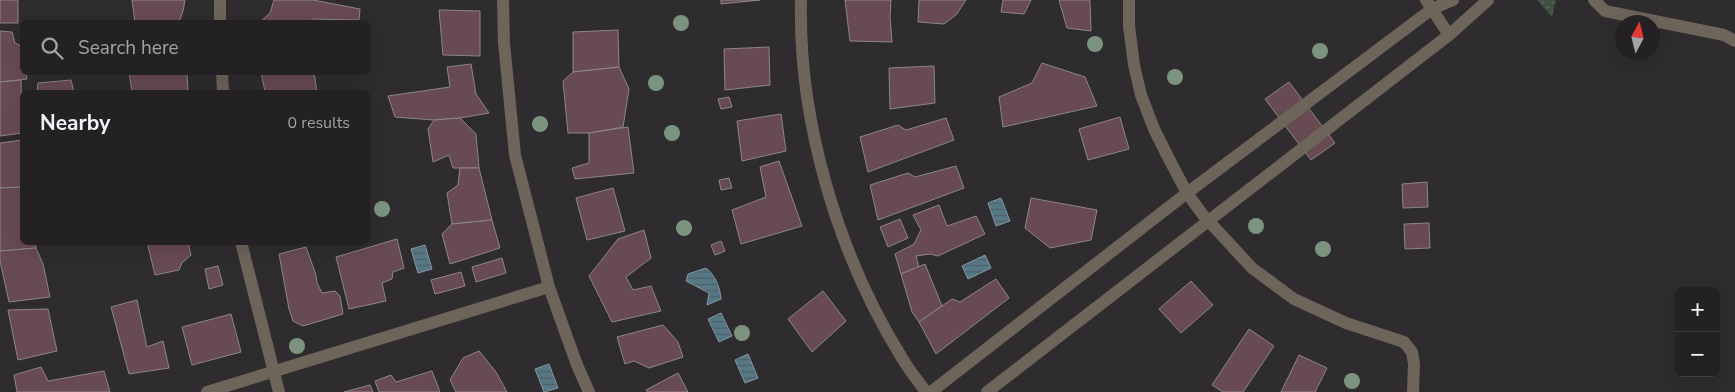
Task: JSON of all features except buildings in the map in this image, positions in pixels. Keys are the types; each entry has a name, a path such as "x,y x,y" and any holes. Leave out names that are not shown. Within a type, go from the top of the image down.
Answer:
{"street":[{"path":"220,0 220,20"},
{"path":"503,0 504,43 515,155 549,287 577,364 590,392"},
{"path":"801,0 800,17 807,103 825,183 846,242 870,300 902,358 926,392"},
{"path":"1129,0 1134,65 1142,95 1154,129 1188,193 1203,215 1252,268 1294,299 1346,323 1404,342 1412,352 1414,364 1413,392"},
{"path":"931,392 1429,5 1453,0"},
{"path":"987,392 1449,35 1488,0"},
{"path":"1594,0 1604,11 1724,35 1735,41"},
{"path":"1429,5 1449,35"},
{"path":"222,75 224,90"},
{"path":"242,245 279,392"},
{"path":"207,392 549,287"}],"green space":[{"path":"1537,0 1556,0 1552,17"}],"water":[{"path":"1001,198 1010,221 996,226 988,203"},
{"path":"425,245 432,269 418,273 411,249"},
{"path":"985,255 991,268 968,279 962,266"},
{"path":"706,268 716,282 721,299 707,305 709,293 686,281 688,274"},
{"path":"721,313 732,336 719,342 708,319"},
{"path":"748,354 758,378 745,383 735,360"},
{"path":"549,364 558,388 544,392 535,369"}]}
